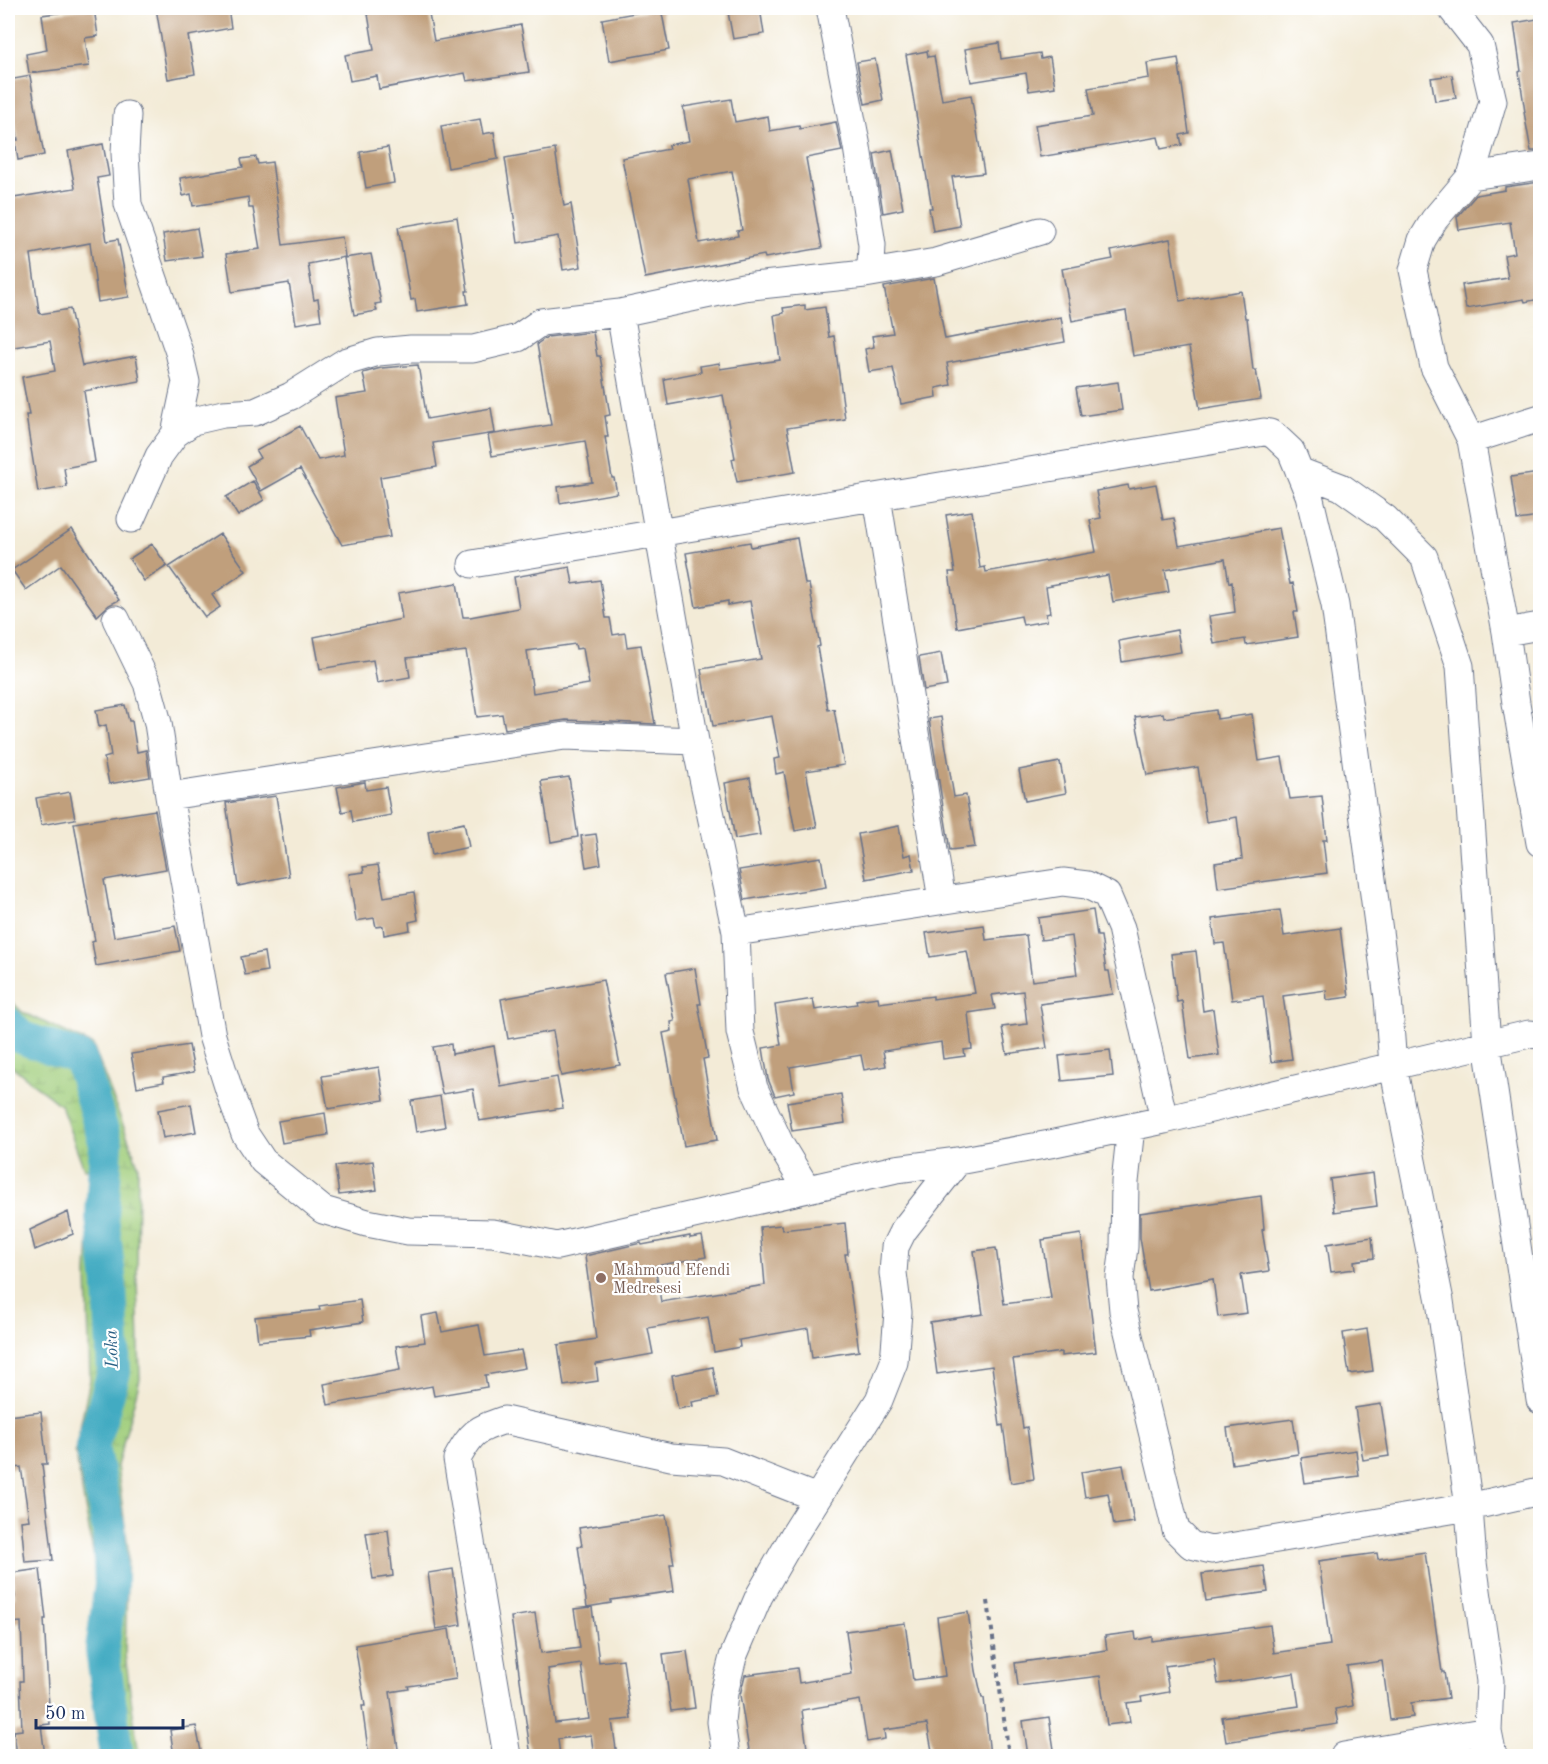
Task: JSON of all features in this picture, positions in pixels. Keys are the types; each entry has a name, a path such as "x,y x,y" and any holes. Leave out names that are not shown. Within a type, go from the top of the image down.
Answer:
{"street":[{"path":"830,8 857,147 872,245 871,265 865,274"},
{"path":"1451,8 1480,45 1493,101 1470,176 1434,220 1422,240 1413,270 1434,367 1471,440 1506,632 1540,843"},
{"path":"127,115 125,153 128,204 180,352 186,382 175,435"},
{"path":"1470,176 1540,166"},
{"path":"131,519 159,456 175,435 193,421 223,414 255,412 291,396 345,362 378,352 411,349 473,349 518,338 541,322 620,313 743,287 865,274 936,262 1040,231"},
{"path":"620,313 695,741 736,932 740,1032 754,1089 780,1146 807,1189"},
{"path":"186,382 199,399 223,414"},
{"path":"1471,440 1540,418"},
{"path":"472,564 1264,432 1275,436 1291,451 1309,495 1335,605 1388,998 1394,1066 1440,1301 1469,1507 1473,1563 1490,1681 1490,1744 1344,1756"},
{"path":"1299,471 1341,487 1385,518 1424,557 1460,666 1488,1044 1540,1400"},
{"path":"877,497 942,900"},
{"path":"116,619 147,683 158,723 212,1036 245,1134 263,1161 322,1210 367,1223 408,1231 493,1233 557,1246 896,1169 958,1161 1164,1120 1529,1034 1540,1035"},
{"path":"1506,632 1540,626"},
{"path":"169,796 565,736 695,741"},
{"path":"736,932 1063,882 1087,885 1107,895 1121,928 1164,1120"},
{"path":"1131,1127 1125,1182 1124,1246 1120,1278 1123,1311 1176,1530 1191,1545 1211,1550 1469,1507 1540,1491"},
{"path":"726,1756 721,1722 724,1693 733,1658 759,1596 879,1400 894,1362 898,1312 893,1273 895,1247 903,1231 958,1161"},
{"path":"507,1756 457,1459 467,1440 479,1429 504,1420 671,1457 723,1461 817,1498"}],"path":[{"path":"988,1600 1009,1756"}],"green space":[{"path":"8,998 22,1012 93,1045 138,1165 137,1280 140,1379 117,1466 128,1549 125,1655 139,1756 101,1756 87,1655 97,1574 75,1451 90,1380 87,1275 92,1168 84,1169 61,1106 8,1063"}],"building":[{"path":"94,8 98,36 85,38 89,66 29,73 26,54 47,50 42,15"},
{"path":"156,8 228,8 231,28 188,36 195,74 168,79"},
{"path":"367,8 428,8 434,41 521,25 529,72 467,81 465,73 379,89 377,76 350,81 345,55 374,50"},
{"path":"661,8 669,50 609,61 602,19"},
{"path":"742,8 760,8 764,34 733,39 728,12"},
{"path":"1537,19 1540,41 1540,151 1531,151 1524,112 1514,23"},
{"path":"999,43 1001,59 1040,53 1041,59 1050,57 1055,87 1029,91 1026,73 971,82 965,49"},
{"path":"927,51 928,57 934,56 942,100 971,95 984,173 952,177 960,226 933,231 929,208 932,208 906,55"},
{"path":"1178,58 1189,133 1180,135 1182,145 1161,149 1158,137 1040,157 1035,125 1093,116 1088,88 1149,78 1147,63"},
{"path":"875,59 883,100 865,104 857,62"},
{"path":"1452,75 1456,98 1435,101 1431,78"},
{"path":"30,76 44,155 18,160 15,140 18,140 8,80"},
{"path":"731,99 735,122 768,116 770,131 799,126 800,129 836,122 842,151 806,158 822,248 765,258 764,255 645,278 622,158 669,149 668,145 689,141 683,107","holes":["732,171 742,230 737,231 738,236 699,243 688,179"]},
{"path":"480,119 483,134 494,132 498,159 448,168 441,126"},
{"path":"103,144 109,176 97,178 107,241 118,239 129,297 98,302 90,243 31,254 39,312 40,314 70,309 82,366 136,356 140,381 84,391 95,462 64,468 67,487 38,492 22,377 55,371 50,341 8,348 8,199 75,188 68,151"},
{"path":"388,147 394,183 366,188 360,152"},
{"path":"555,149 564,206 571,204 581,267 563,270 558,236 518,243 505,158"},
{"path":"892,150 903,209 883,213 874,154"},
{"path":"256,157 258,164 272,162 283,245 342,237 345,257 308,264 314,300 318,299 321,320 296,324 289,283 232,292 226,254 260,249 253,208 249,208 248,197 193,206 191,194 183,196 180,178 243,167 241,159"},
{"path":"1540,182 1540,299 1525,302 1524,299 1466,309 1462,285 1508,278 1504,255 1515,253 1510,222 1459,230 1457,217 1476,195 1505,190 1505,187"},
{"path":"457,217 468,304 417,312 415,299 411,300 398,227"},
{"path":"197,228 202,256 167,261 163,234"},
{"path":"1170,239 1180,301 1241,291 1245,318 1247,318 1253,370 1256,370 1261,399 1200,409 1189,347 1133,356 1126,311 1072,321 1062,269 1113,259 1111,251"},
{"path":"371,254 381,303 375,304 377,311 354,315 344,258"},
{"path":"934,278 945,339 1061,317 1065,342 947,363 951,385 936,388 937,397 901,404 893,368 869,372 865,349 874,347 872,336 893,333 884,287"},
{"path":"805,305 805,310 825,307 829,337 834,336 845,419 787,428 795,472 737,482 732,459 735,458 723,395 668,405 664,379 701,372 700,366 719,363 720,369 780,360 774,315 784,313 783,308"},
{"path":"593,332 597,356 600,356 610,415 605,416 608,437 605,437 617,493 560,503 558,487 592,482 585,441 492,456 488,435 551,425 537,344 547,337"},
{"path":"418,365 427,419 491,408 495,433 433,443 437,467 380,477 390,537 342,545 300,469 261,491 247,466 260,458 256,451 300,426 318,460 344,455 335,398 367,393 363,373 381,368"},
{"path":"1118,382 1122,410 1081,416 1076,388"},
{"path":"1539,473 1540,517 1517,520 1511,477"},
{"path":"253,481 264,500 238,516 226,497"},
{"path":"1156,484 1163,520 1174,518 1179,546 1279,528 1290,584 1293,583 1298,612 1294,612 1298,637 1246,645 1245,639 1214,644 1209,616 1235,612 1232,582 1229,583 1225,559 1165,570 1169,592 1113,602 1108,575 1051,585 1046,587 1050,613 1046,614 1047,621 1023,625 1021,616 957,628 949,572 955,572 946,515 972,511 980,568 985,567 986,572 1096,552 1090,520 1101,518 1096,491 1128,485 1129,489"},
{"path":"72,529 119,600 109,605 97,616 61,565 26,590 12,570"},
{"path":"220,534 246,571 212,595 220,607 205,617 169,567"},
{"path":"797,538 805,584 809,584 828,710 834,709 844,765 806,771 817,827 795,831 784,772 776,774 774,759 780,758 772,716 713,726 707,692 705,693 701,669 761,659 750,601 728,605 728,601 696,607 686,553 750,542 751,547"},
{"path":"152,544 167,566 144,581 129,559"},
{"path":"570,567 573,584 600,580 606,618 610,618 613,635 625,633 627,647 641,645 655,724 566,720 505,729 502,714 477,717 466,651 407,658 410,677 377,683 373,660 320,669 314,637 402,619 398,593 457,583 463,617 470,617 519,608 514,577","holes":["575,644 576,649 583,648 589,684 533,693 527,651"]},
{"path":"1177,630 1181,652 1122,662 1119,641"},
{"path":"941,653 947,686 924,690 919,657"},
{"path":"125,705 129,721 132,721 137,752 146,750 150,777 109,784 104,758 111,756 106,725 99,727 96,710"},
{"path":"1216,710 1217,719 1252,714 1259,761 1282,757 1290,799 1322,796 1327,840 1323,840 1327,873 1218,888 1215,863 1242,859 1237,817 1206,822 1198,767 1147,775 1135,717 1163,713 1164,718"},
{"path":"941,717 954,797 966,795 975,847 950,850 929,719"},
{"path":"1060,762 1066,793 1025,801 1019,770"},
{"path":"569,777 578,837 551,842 541,781"},
{"path":"750,778 760,835 735,839 725,783"},
{"path":"365,782 366,790 386,787 391,815 353,822 351,810 342,812 337,787"},
{"path":"70,792 75,819 41,825 36,798"},
{"path":"276,796 289,876 238,886 226,803"},
{"path":"155,810 166,869 104,880 114,937 175,926 180,951 96,966 92,942 95,941 74,823"},
{"path":"464,823 469,847 432,855 428,831"},
{"path":"899,826 904,856 911,854 914,870 866,879 858,834"},
{"path":"596,834 601,864 586,867 581,836"},
{"path":"821,857 826,887 745,900 739,870"},
{"path":"378,865 384,897 414,892 418,920 409,922 410,930 384,935 383,926 376,927 374,918 356,921 349,874 364,872 363,867"},
{"path":"1093,910 1097,936 1101,936 1106,971 1109,971 1113,994 1040,1004 1047,1048 1007,1054 1002,1027 1027,1024 1023,991 992,995 995,1009 968,1013 972,1049 964,1050 965,1056 943,1059 941,1042 883,1051 886,1066 864,1070 861,1055 790,1067 794,1092 775,1096 768,1079 763,1048 781,1045 775,1005 813,999 815,1010 857,1004 856,1000 878,997 879,1003 975,993 967,951 930,957 926,933 984,925 986,940 1026,935 1032,981 1077,975 1072,936 1041,940 1038,918"},
{"path":"1280,910 1284,936 1340,928 1349,997 1327,1000 1326,990 1283,996 1292,1059 1271,1062 1263,996 1232,1000 1224,943 1215,944 1212,919"},
{"path":"1196,951 1203,1011 1213,1009 1219,1055 1190,1059 1182,1001 1177,1002 1171,954"},
{"path":"264,952 267,971 245,975 241,957"},
{"path":"695,968 701,1004 698,1004 708,1058 703,1059 717,1140 684,1146 663,1033 672,1031 671,1022 675,1021 666,973"},
{"path":"603,980 620,1065 561,1076 553,1031 508,1039 501,999"},
{"path":"451,1044 452,1054 494,1046 501,1087 557,1077 563,1108 479,1121 473,1089 442,1094 433,1047"},
{"path":"189,1045 194,1072 163,1077 164,1082 137,1087 131,1054"},
{"path":"1110,1050 1113,1076 1062,1081 1059,1056"},
{"path":"379,1067 384,1100 328,1109 322,1076"},
{"path":"841,1094 845,1123 792,1131 787,1102"},
{"path":"440,1096 445,1127 416,1132 411,1101"},
{"path":"191,1104 196,1132 163,1138 158,1110"},
{"path":"325,1113 328,1135 282,1143 278,1121"},
{"path":"373,1161 377,1190 339,1195 335,1166"},
{"path":"1373,1173 1377,1206 1334,1212 1330,1179"},
{"path":"1261,1196 1264,1229 1262,1230 1269,1271 1241,1275 1247,1313 1218,1317 1213,1279 1149,1291 1140,1238 1140,1213"},
{"path":"68,1212 73,1234 35,1250 30,1230"},
{"path":"845,1223 848,1254 845,1254 859,1351 812,1358 808,1328 739,1340 740,1347 714,1352 708,1317 648,1328 653,1354 596,1364 598,1381 564,1386 558,1345 596,1339 585,1256 641,1243 642,1245 702,1236 706,1257 655,1266 661,1302 765,1285 760,1227 781,1225 782,1230"},
{"path":"1081,1234 1096,1352 1061,1356 1061,1352 1013,1359 1023,1428 1027,1427 1034,1479 1011,1483 992,1366 937,1374 930,1322 983,1314 974,1251 996,1248 1004,1304 1051,1298 1042,1240"},
{"path":"1372,1237 1374,1258 1354,1261 1355,1269 1331,1272 1327,1244"},
{"path":"360,1300 363,1322 309,1330 310,1336 258,1341 255,1317 320,1310 319,1306"},
{"path":"438,1313 442,1332 479,1325 485,1356 521,1350 525,1368 485,1375 487,1387 434,1396 432,1386 328,1405 324,1384 400,1370 396,1346 425,1342 421,1316"},
{"path":"1367,1329 1373,1371 1349,1374 1343,1333"},
{"path":"713,1367 718,1397 692,1402 693,1406 678,1409 672,1375"},
{"path":"1381,1404 1389,1456 1363,1460 1355,1408"},
{"path":"41,1412 47,1464 42,1464 53,1560 25,1562 21,1521 29,1520 21,1467 8,1469 8,1416"},
{"path":"1293,1419 1298,1454 1232,1464 1227,1428"},
{"path":"1356,1450 1359,1476 1305,1483 1301,1458"},
{"path":"1123,1465 1134,1522 1114,1525 1108,1493 1085,1497 1081,1472"},
{"path":"666,1515 674,1564 670,1564 674,1591 611,1600 611,1603 587,1607 578,1546 582,1546 579,1528"},
{"path":"388,1530 393,1576 373,1579 366,1533"},
{"path":"1425,1552 1442,1672 1444,1672 1448,1698 1411,1703 1413,1717 1390,1720 1382,1661 1347,1666 1353,1706 1335,1709 1338,1724 1226,1742 1222,1717 1299,1706 1294,1673 1218,1684 1214,1659 1165,1666 1169,1692 1141,1697 1142,1701 1127,1703 1130,1722 1107,1725 1100,1676 1018,1686 1015,1663 1107,1650 1105,1636 1135,1632 1136,1640 1152,1637 1152,1641 1270,1625 1274,1653 1330,1645 1319,1561 1377,1553 1378,1559"},
{"path":"1264,1566 1268,1592 1206,1601 1202,1574"},
{"path":"40,1569 46,1619 44,1619 50,1724 41,1725 45,1756 17,1756 14,1731 22,1730 21,1622 11,1623 8,1598 15,1597 12,1573"},
{"path":"453,1569 461,1625 436,1629 428,1573"},
{"path":"592,1607 599,1662 623,1659 631,1719 612,1721 617,1756 594,1756 591,1735 558,1739 560,1756 531,1756 511,1617 535,1613 541,1653 580,1648 574,1609","holes":["581,1664 589,1719 555,1723 548,1669"]},
{"path":"968,1612 976,1671 982,1698 984,1698 990,1756 933,1756 927,1724 884,1730 885,1739 867,1742 860,1700 802,1710 808,1756 750,1756 740,1695 745,1675 797,1668 799,1683 852,1674 846,1631 905,1623 913,1680 945,1676 937,1617"},
{"path":"449,1629 456,1679 408,1686 409,1689 390,1692 399,1756 369,1756 362,1706 365,1706 355,1645"},
{"path":"687,1651 695,1708 671,1711 663,1654"},
{"path":"1049,1717 1055,1756 1028,1756 1023,1721"},
{"path":"196,1726 202,1756 174,1756 170,1730"}],"waterway":[{"name":"Loka","path":"8,1024 20,1037 80,1058 106,1144 102,1217 110,1285 114,1372 92,1447 109,1530 111,1584 102,1650 117,1756"}],"place":[{"name":"Mahmoud Efendi Medresesi","path":"601,1278"}]}
